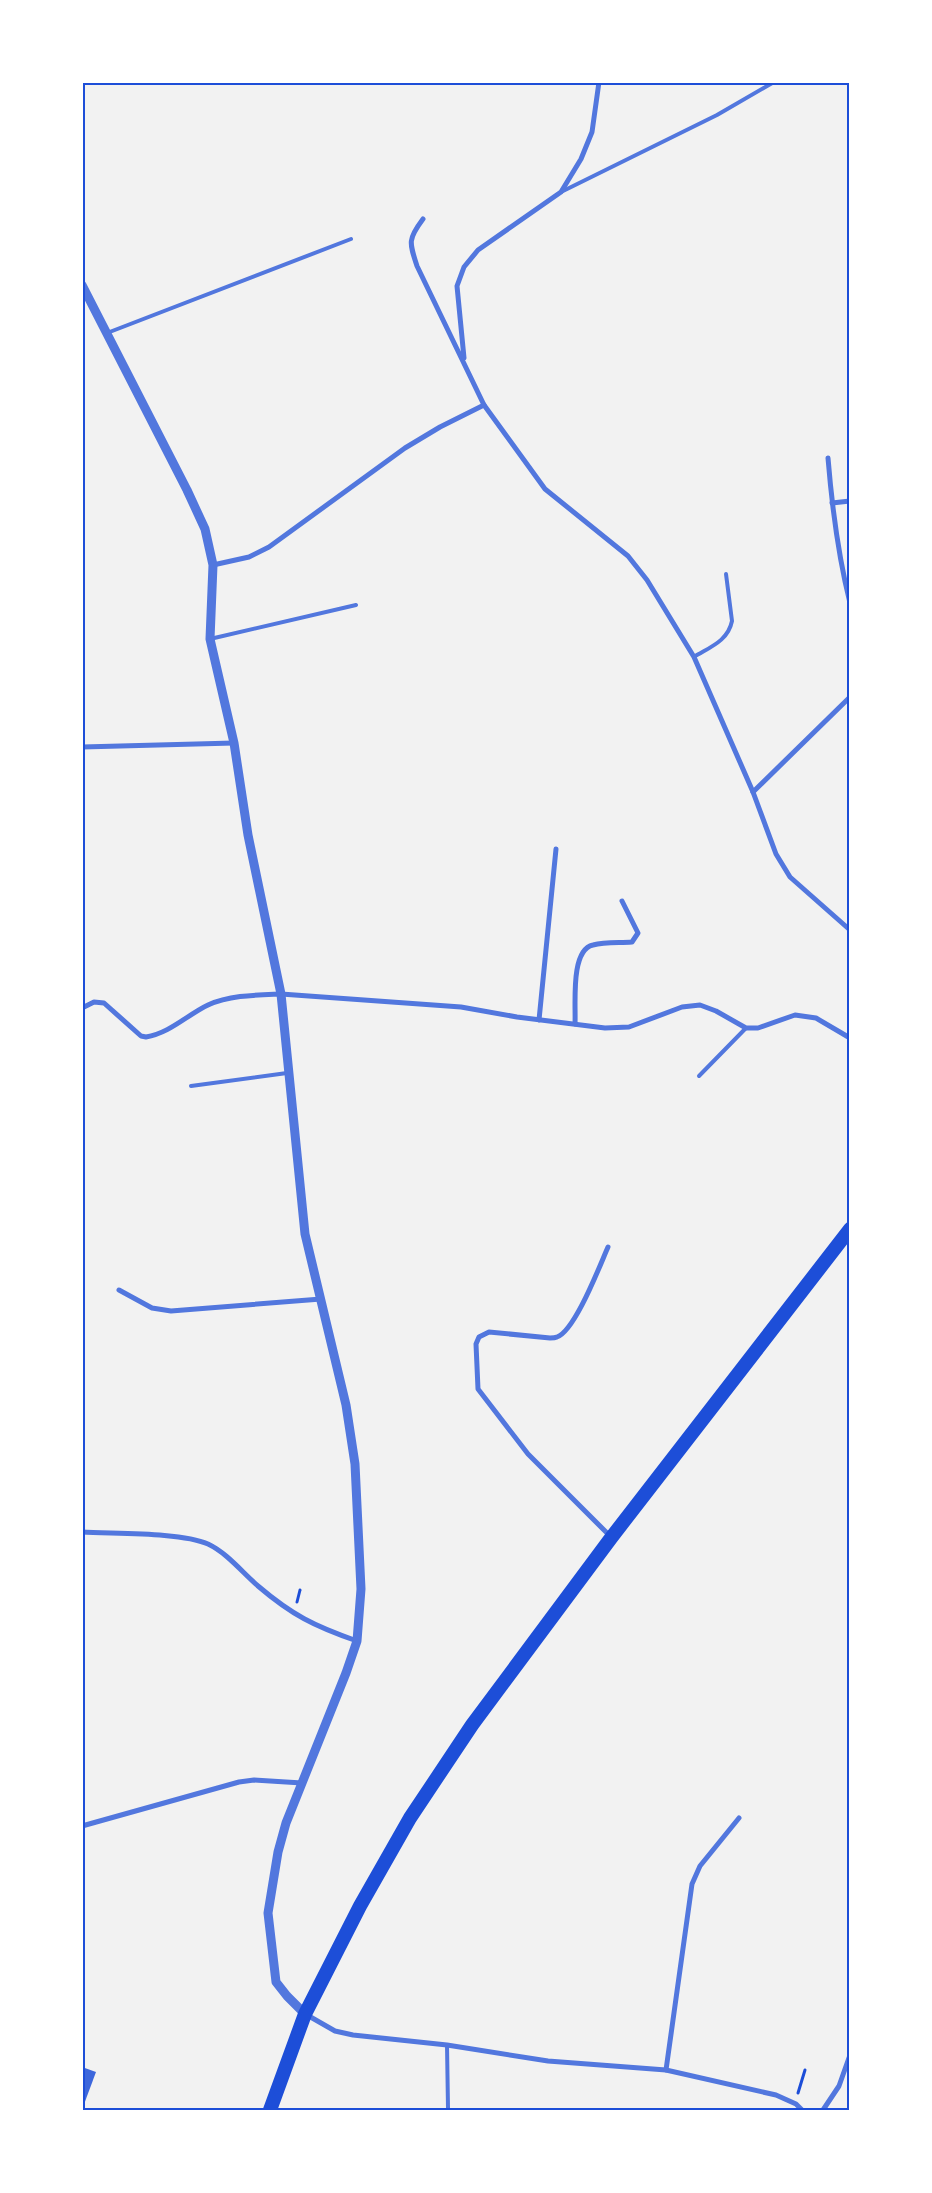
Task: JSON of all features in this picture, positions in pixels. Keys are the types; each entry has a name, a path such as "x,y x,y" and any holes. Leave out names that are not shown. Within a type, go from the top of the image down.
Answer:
{"highway":[{"path":"270,2110 305,2014 360,1906 410,1818 472,1725 611,1538 850,1229"}],"street":[{"path":"465,362 457,286 464,267 478,250 561,192 581,159 592,132 599,82"},
{"path":"423,219 412,234 409,244 417,266 465,362 484,405 545,489 628,556 647,580 694,657 753,792 776,854 790,877 850,930"},
{"path":"82,285 205,529 213,565 210,639 234,743 248,836 281,994 305,1234 346,1405 355,1464 361,1589 357,1641 286,1824 278,1852 268,1913 276,1982 305,2014 335,2031 548,2060 666,2070 776,2095 796,2104 802,2110"},
{"path":"213,565 249,558 269,547 405,448 440,427 484,405"},
{"path":"828,458 841,566 850,603"},
{"path":"832,503 850,501"},
{"path":"753,792 850,697"},
{"path":"82,747 234,743"},
{"path":"539,1020 556,849"},
{"path":"575,1024 577,969 580,954 584,949 592,945 632,942 638,934 622,900"},
{"path":"82,1008 94,1002 104,1003 141,1036 146,1037 181,1023 207,1006 222,1000 253,995 281,994 461,1007 539,1020 605,1028 629,1027 650,1021 682,1007 700,1006 716,1011 746,1028 758,1028 796,1015 816,1018 850,1038"},
{"path":"608,1246 581,1308 566,1331 558,1337 550,1338 490,1332 479,1337 476,1344 478,1390 528,1454 611,1538"},
{"path":"119,1290 152,1308 171,1311 321,1299"},
{"path":"82,1532 184,1538 208,1544 293,1614 322,1629 357,1641"},
{"path":"82,1826 239,1782 254,1780 302,1783"},
{"path":"666,2070 692,1884 700,1866 739,1818"},
{"path":"823,2110 839,2086 850,2055"}],"lane":[{"path":"561,192 717,115 774,82"},
{"path":"107,333 351,239"},
{"path":"694,657 721,641 730,629 732,621 726,574"},
{"path":"210,639 356,605"},
{"path":"699,1076 746,1028"},
{"path":"191,1086 290,1073"},
{"path":"447,2045 448,2108"}],"path":[{"path":"796,2104 804,2070"}],"building":[{"path":"82,2067 96,2072 83,2107 82,2107"}]}
